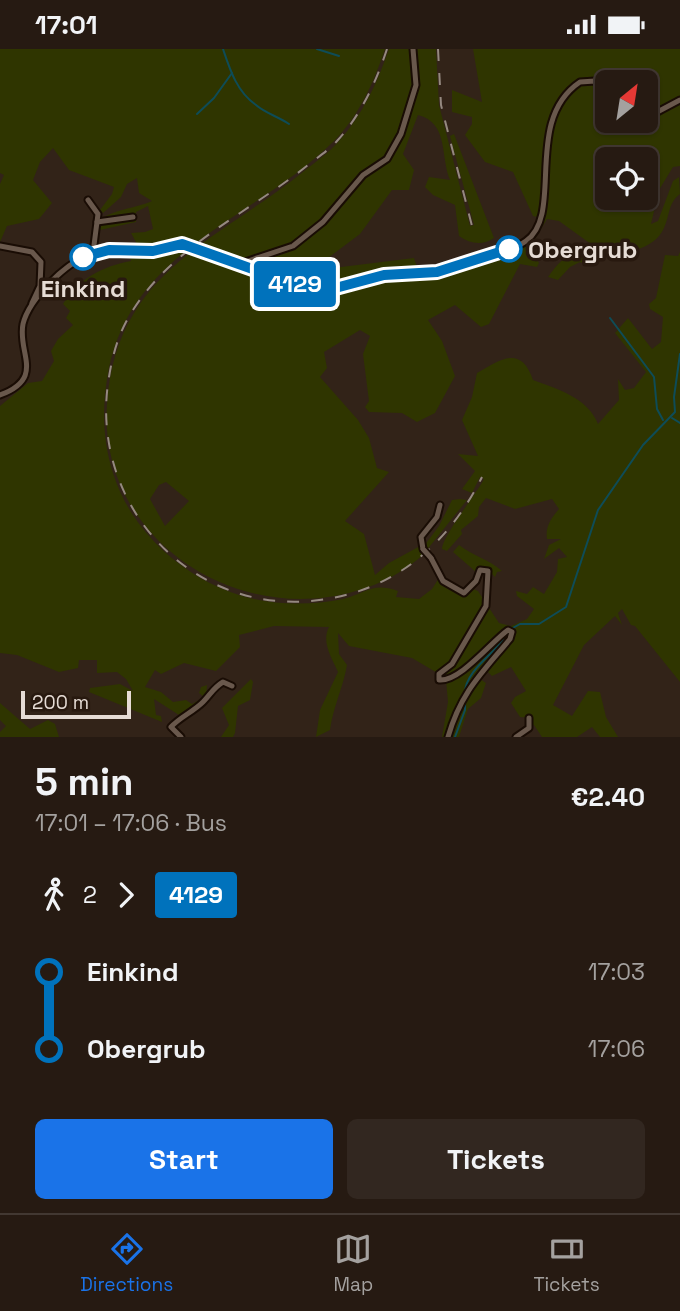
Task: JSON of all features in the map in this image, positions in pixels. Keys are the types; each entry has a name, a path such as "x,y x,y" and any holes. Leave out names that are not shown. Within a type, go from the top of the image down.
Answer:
{"street":[{"path":"242,265 293,246 323,222 363,175 387,159 401,134 416,85 413,49"},
{"path":"32,306 64,269 93,253 114,250 146,251 178,243 305,287 328,290 384,275 448,269 526,241 542,214 546,142 554,115 566,95 580,82 595,81"},
{"path":"658,112 680,100"},
{"path":"88,200 98,214 93,253"},
{"path":"97,222 133,217"},
{"path":"0,246 32,252 41,262 40,286 22,329 27,354 25,375 17,386 0,395"},
{"path":"440,505 436,517 421,537 423,549 443,581 464,593 475,581 480,570 488,571 486,606 452,664 439,674 439,680 446,680 469,665 510,631 510,639 456,709 448,737"},
{"path":"181,737 171,727 179,718 205,700 211,689 223,682 232,686"},
{"path":"516,737 529,728 529,718"}],"green space":[{"path":"0,49 385,49 365,98 334,141 302,169 197,242 166,268 139,299 119,335 107,379 104,403 105,438 113,473 130,510 155,543 170,557 205,580 237,594 297,604 343,599 370,589 382,588 398,591 396,597 419,599 432,589 439,578 464,594 473,589 478,591 499,623 511,626 527,619 534,609 517,596 516,591 527,594 533,587 544,594 557,572 558,559 567,557 559,548 544,559 549,545 561,539 547,539 549,523 559,509 552,499 515,509 486,498 479,507 478,516 461,530 462,534 447,551 442,549 453,526 484,479 480,477 472,493 462,489 475,471 458,454 478,456 462,420 472,397 477,373 502,360 516,359 528,369 533,380 580,401 598,424 619,400 618,379 625,390 634,388 646,372 615,333 628,318 652,349 661,342 663,317 650,309 649,304 656,298 665,255 678,256 680,252 680,682 635,626 631,625 622,609 618,613 622,625 615,616 584,645 553,705 572,716 588,691 600,692 606,717 618,737 600,737 592,727 577,737 542,737 534,725 530,727 531,718 520,717 511,703 515,697 526,691 511,667 492,676 485,669 477,677 486,683 481,698 468,709 459,737 442,737 448,702 446,680 441,681 439,674 412,658 349,646 338,633 339,654 347,665 330,730 316,737 320,710 338,672 327,644 329,627 274,626 239,635 240,647 216,671 184,663 161,674 155,670 145,687 161,692 173,702 186,700 192,704 204,697 199,693 201,687 207,685 206,697 191,710 179,715 154,699 156,715 161,716 162,722 89,692 90,688 120,684 133,691 126,679 117,672 97,673 97,660 79,660 78,668 59,672 17,655 0,653 0,406 28,383 42,381 54,361 51,351 58,339 73,325 66,318 70,311 63,304 69,295 92,275 131,261 127,251 146,250 137,244 131,233 153,229 148,206 136,212 136,222 100,230 98,221 104,217 152,201 139,193 137,178 127,184 121,197 103,213 100,210 114,187 69,170 53,148 40,162 33,180 52,203 39,219 7,226 0,242 0,184 4,175 0,173"},
{"path":"389,49 436,49 439,105 470,226 474,225 450,136 454,134 494,238 476,243 459,236 455,205 433,195 425,187 429,177 450,180 439,133 428,119 418,115 403,154 414,170 409,190 392,190 360,234 324,261 325,269 414,258 419,273 437,272 475,261 526,241 541,218 533,216 513,172 485,162 465,135 472,124 472,117 452,112 452,90 482,102 473,49 680,49 680,166 673,167 658,194 658,147 595,147 595,210 654,210 651,224 658,221 673,181 679,177 680,194 671,205 664,228 653,242 636,250 600,255 592,266 580,262 570,267 558,280 548,277 562,260 579,253 594,252 595,247 559,221 547,219 530,247 539,263 537,267 520,264 489,324 481,327 455,305 428,320 442,341 455,376 435,413 417,422 402,413 369,412 365,407 369,401 363,354 370,336 360,330 324,352 327,368 320,377 358,420 369,438 377,468 389,472 345,521 364,534 375,575 389,563 420,546 425,553 393,576 356,591 310,599 264,596 221,583 182,561 150,531 125,494 110,452 107,404 114,359 129,322 150,291 175,265 204,242 303,172 335,145 348,131 374,86","holes":["166,482 189,501 165,526 150,499 159,485"]},
{"path":"452,500 467,500 426,551 424,546 439,526"},
{"path":"459,545 502,571 497,572 495,577 488,570 479,569 476,572 453,552"},
{"path":"251,679 253,682 250,700 238,706 233,737 221,737 229,725 222,708"},
{"path":"0,703 30,729 48,720 55,724 59,737 0,737 0,732 6,726 0,720"}],"waterway":[{"path":"223,49 239,87 249,100 289,124"},
{"path":"317,49 339,56"},
{"path":"197,114 214,98 232,73"},
{"path":"610,318 654,377 657,409 663,420"},
{"path":"511,629 520,624 539,624 566,607 598,510 643,445 675,412 674,397 680,354"},
{"path":"672,418 680,423"},
{"path":"465,693 470,677 508,634"},
{"path":"455,737 465,710 465,702"}],"railway":[{"path":"387,49 373,86 346,131 334,144 284,183 184,253 142,296 120,335 109,377 106,422 114,465 130,504 155,539 186,567 223,588 265,600 311,601 340,597 391,577 413,563 452,525 482,477"},
{"path":"438,49 441,105 472,226"}],"bus line":[{"name":"4129","path":"83,257 109,250 153,251 182,244 295,284 328,290 384,275 437,272 509,249"}],"place":[{"name":"Obergrub","path":"509,249"},
{"name":"Einkind","path":"83,257"}]}
